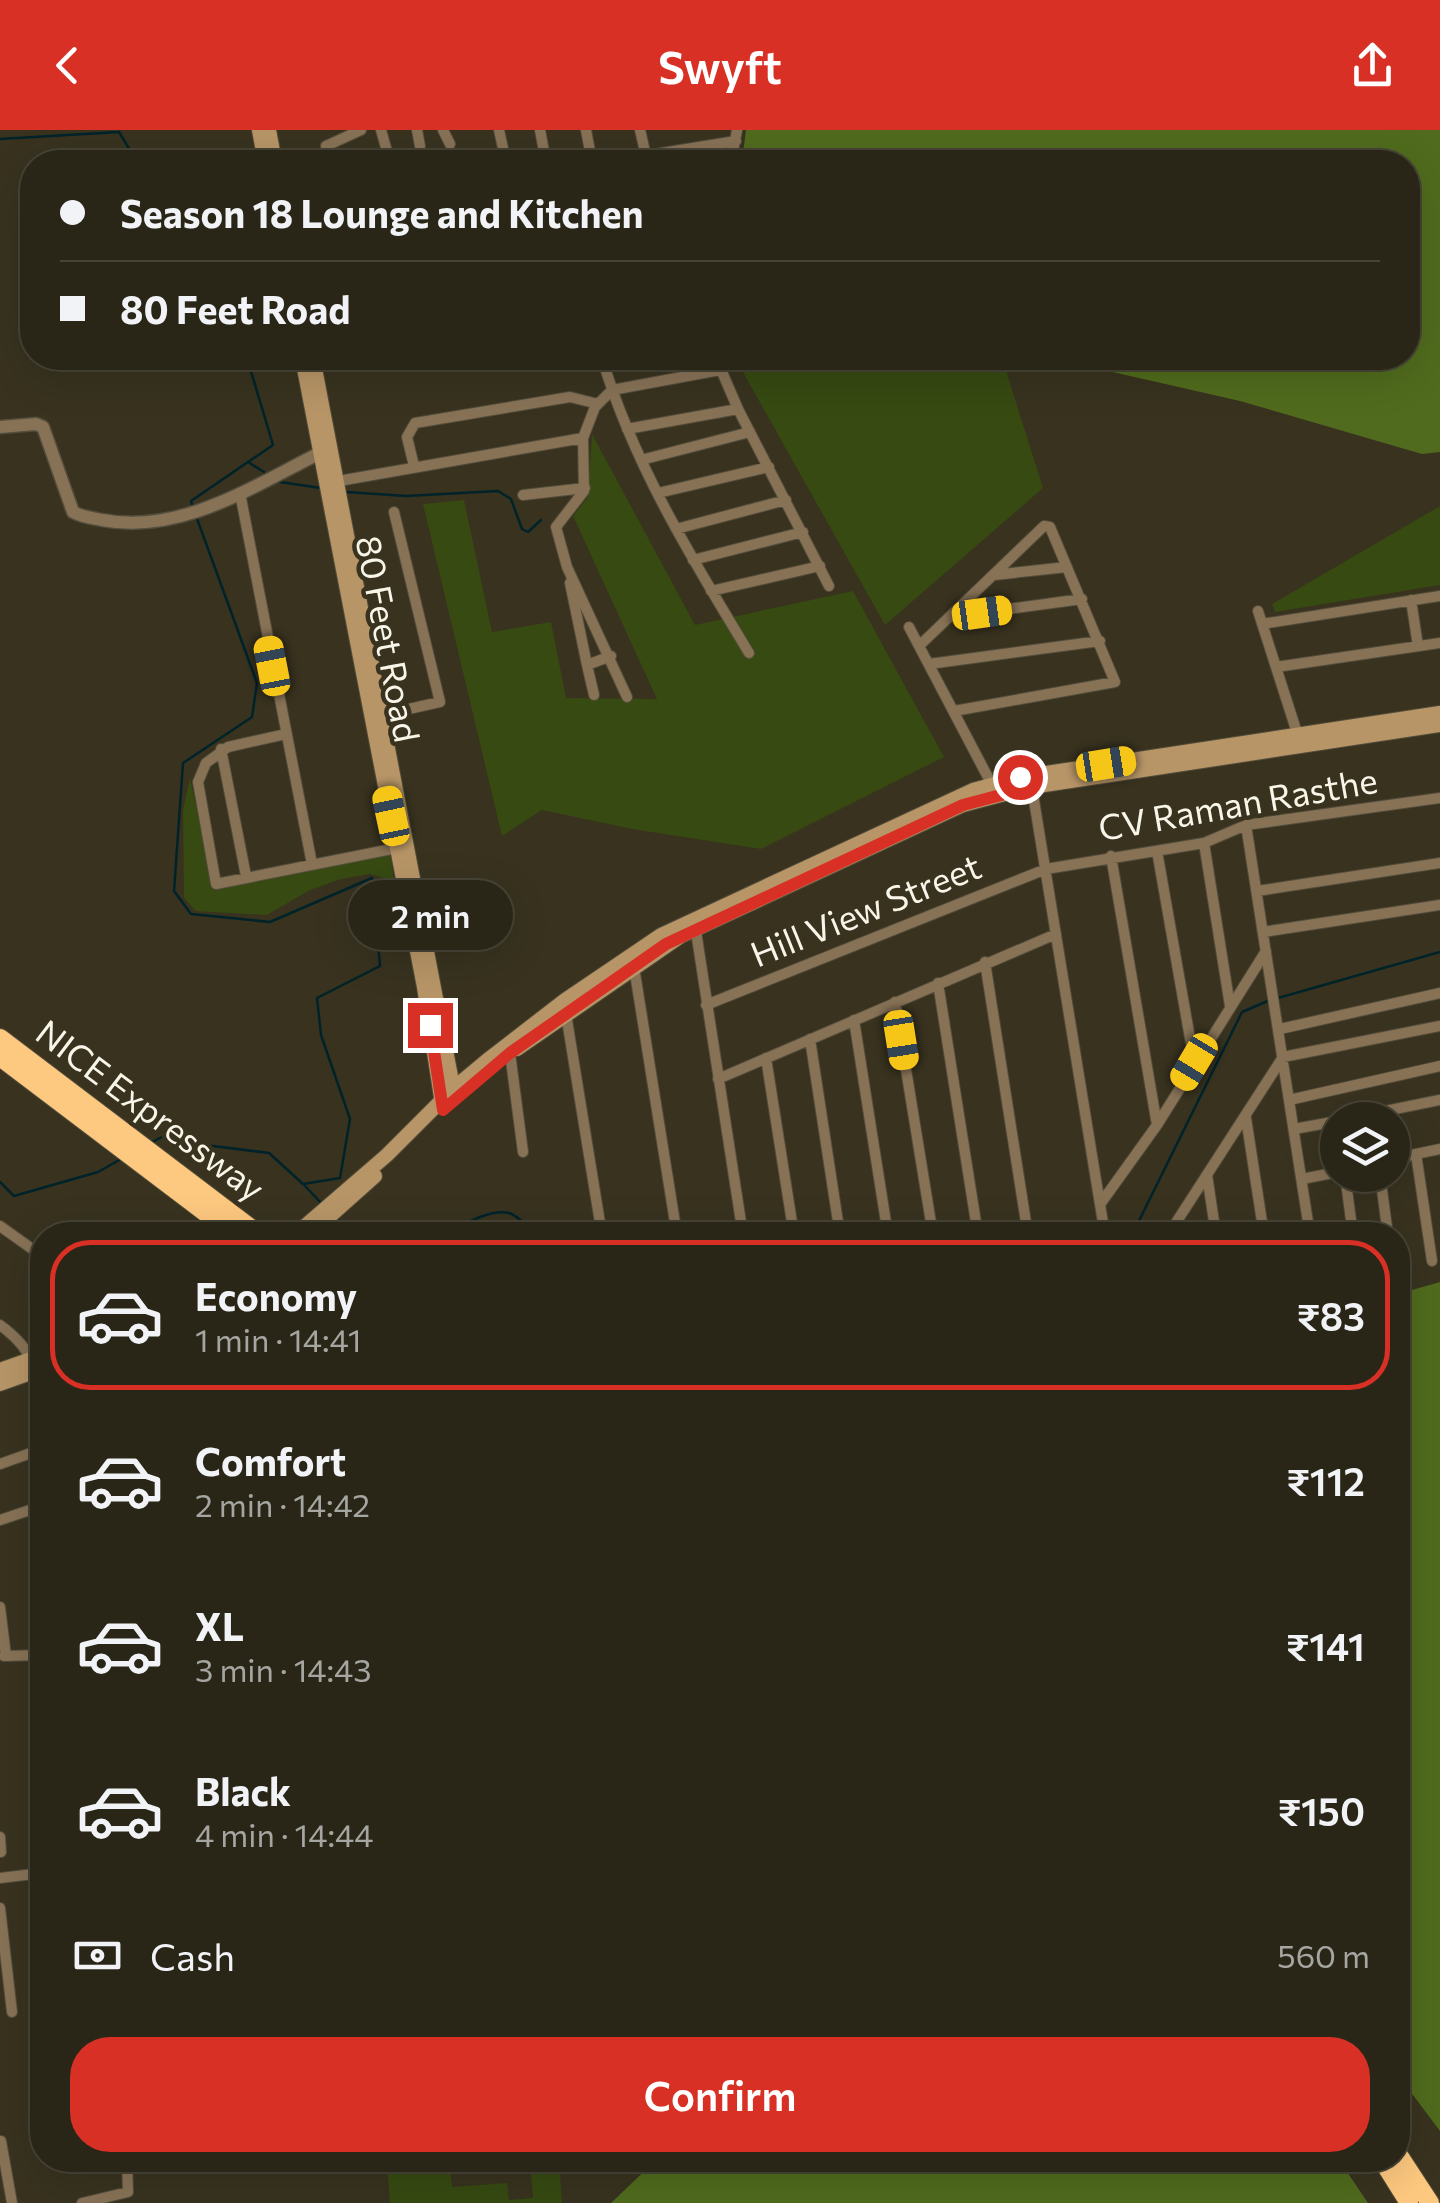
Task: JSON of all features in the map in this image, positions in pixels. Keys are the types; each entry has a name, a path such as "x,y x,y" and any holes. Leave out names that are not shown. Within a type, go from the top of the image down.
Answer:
{"highway":[{"name":"NICE Expressway","path":"0,1038 122,1139 241,1222"},
{"name":"NICE Expressway","path":"0,1057 122,1139"},
{"name":"NICE Expressway","path":"146,1157 220,1222"},
{"path":"1390,2172 1409,2203"},
{"path":"1410,2172 1430,2203"}],"main road":[{"name":"80 Feet Road","path":"304,370 382,714 448,1099"},
{"name":"80 Feet Road","path":"315,370 398,848 448,1099"},
{"path":"1299,740 1440,712"},
{"path":"448,1099 695,923 991,784 1440,724"},
{"path":"316,1221 448,1099 565,1000 660,934 695,923 963,805 1030,781"},
{"path":"0,1370 30,1365"},
{"path":"0,1384 30,1368"}],"street":[{"path":"417,130 420,146"},
{"path":"443,130 450,144"},
{"path":"327,150 326,146 356,131"},
{"path":"673,150 737,136"},
{"path":"606,370 641,460 693,560 748,653"},
{"path":"594,696 556,527 585,488 583,438 598,404 612,390 720,370 829,586"},
{"path":"414,466 408,437 416,422 570,397 598,404"},
{"path":"627,429 738,409"},
{"path":"0,427 36,424 45,429 71,509 76,514 122,523 163,522 190,514 320,453"},
{"path":"641,460 750,432"},
{"path":"332,483 583,438"},
{"path":"658,493 769,467"},
{"path":"523,495 585,488"},
{"path":"240,493 312,864"},
{"path":"676,529 786,500"},
{"path":"382,714 440,702 394,512"},
{"path":"920,646 1046,525 1050,527 1116,678 1114,682 954,711"},
{"path":"693,560 803,532"},
{"path":"712,591 820,566"},
{"path":"992,575 1067,567"},
{"path":"567,568 628,697"},
{"path":"1262,624 1440,596"},
{"path":"948,618 1082,599"},
{"path":"1411,600 1418,646"},
{"path":"1258,611 1299,740"},
{"path":"910,628 991,784"},
{"path":"930,664 1100,641"},
{"path":"1276,667 1440,642"},
{"path":"587,665 610,656"},
{"path":"286,734 221,749 208,760 198,782 216,884 398,848"},
{"path":"221,749 246,876"},
{"path":"1030,781 1103,1222"},
{"name":"CV Raman Rasthe","path":"1046,868 1204,842 1246,825 1440,798"},
{"path":"1246,825 1308,1222"},
{"path":"1204,842 1230,1006"},
{"path":"1157,851 1194,1062"},
{"path":"1111,856 1157,1125"},
{"path":"1257,890 1440,863"},
{"name":"Hill View Street","path":"706,1006 1046,868"},
{"path":"1263,932 1440,905"},
{"path":"695,923 741,1222"},
{"path":"718,1079 1056,934"},
{"path":"1101,1203 1157,1125 1266,951"},
{"path":"985,962 1026,1222"},
{"path":"634,967 675,1222"},
{"path":"938,983 976,1222"},
{"path":"1280,1029 1440,992"},
{"path":"895,1002 931,1222"},
{"path":"566,1014 600,1222"},
{"path":"854,1020 886,1222"},
{"path":"1176,1222 1283,1057 1440,1026"},
{"path":"810,1039 838,1222"},
{"path":"510,1053 522,1152"},
{"path":"766,1058 792,1222"},
{"path":"1290,1100 1440,1066"},
{"path":"1410,1106 1440,1100"},
{"path":"1246,1117 1262,1222"},
{"path":"1294,1129 1320,1124"},
{"path":"1410,1155 1440,1148"},
{"path":"1416,1154 1432,1261"},
{"path":"1207,1175 1214,1222"},
{"path":"1302,1179 1320,1176"},
{"path":"1347,1192 1351,1222"},
{"path":"1382,1192 1386,1222"},
{"path":"0,1226 30,1247"},
{"path":"0,1325 30,1352"},
{"path":"0,1464 30,1453"},
{"path":"0,1520 30,1510"},
{"path":"0,1610 3,1656 30,1655"},
{"path":"0,1837 1,1852"},
{"path":"0,1878 30,1874"},
{"path":"0,1908 12,2012"},
{"path":"1,2141 12,2203"},
{"path":"82,2203 125,2194 130,2186 129,2172"}],"green space":[{"path":"746,130 1440,130 1440,452 1422,454 1240,401 1104,370 1420,370 1420,150 744,150"},
{"path":"742,370 1006,370 1043,488 885,625"},
{"path":"592,434 695,625 853,591 944,757 761,849 542,810 502,836 423,504 464,500 492,632 551,622 566,698 657,699 573,516 588,497"},
{"path":"1440,506 1440,585 1275,612 1272,604"},
{"path":"190,778 214,890 390,854 394,881 370,874 341,879 310,890 267,915 196,911 184,898 183,810"},
{"path":"1440,1282 1440,2131 1410,2091 1410,1291"},
{"path":"388,2172 450,2172 452,2187 507,2183 509,2200 533,2198 531,2172 560,2172 562,2203 390,2203"},
{"path":"643,2172 1347,2172 1368,2203 611,2203"}],"waterway":[{"path":"0,139 119,132 130,150"},
{"path":"193,508 191,501 273,445 251,370"},
{"path":"248,462 264,472"},
{"path":"280,482 321,488"},
{"path":"347,492 406,496 498,491 511,499 522,529 528,532 541,520"},
{"path":"152,1142 166,1135 205,1145 269,1153 303,1184 340,1178 350,1119 321,1035 317,998 380,966 372,878 270,922 191,914 174,891 183,763 252,717 257,683 196,516"},
{"path":"1278,998 1440,952"},
{"path":"1138,1222 1242,1012 1270,1000"},
{"path":"0,1182 14,1196 98,1172 123,1158"},
{"path":"305,1186 323,1205"},
{"path":"470,1222 501,1212 522,1222"},
{"path":"336,1218 340,1222"}],"route":[{"path":"430,1025 443,1110 510,1053 666,944 963,805 1031,787 1030,776 1020,777"}]}
